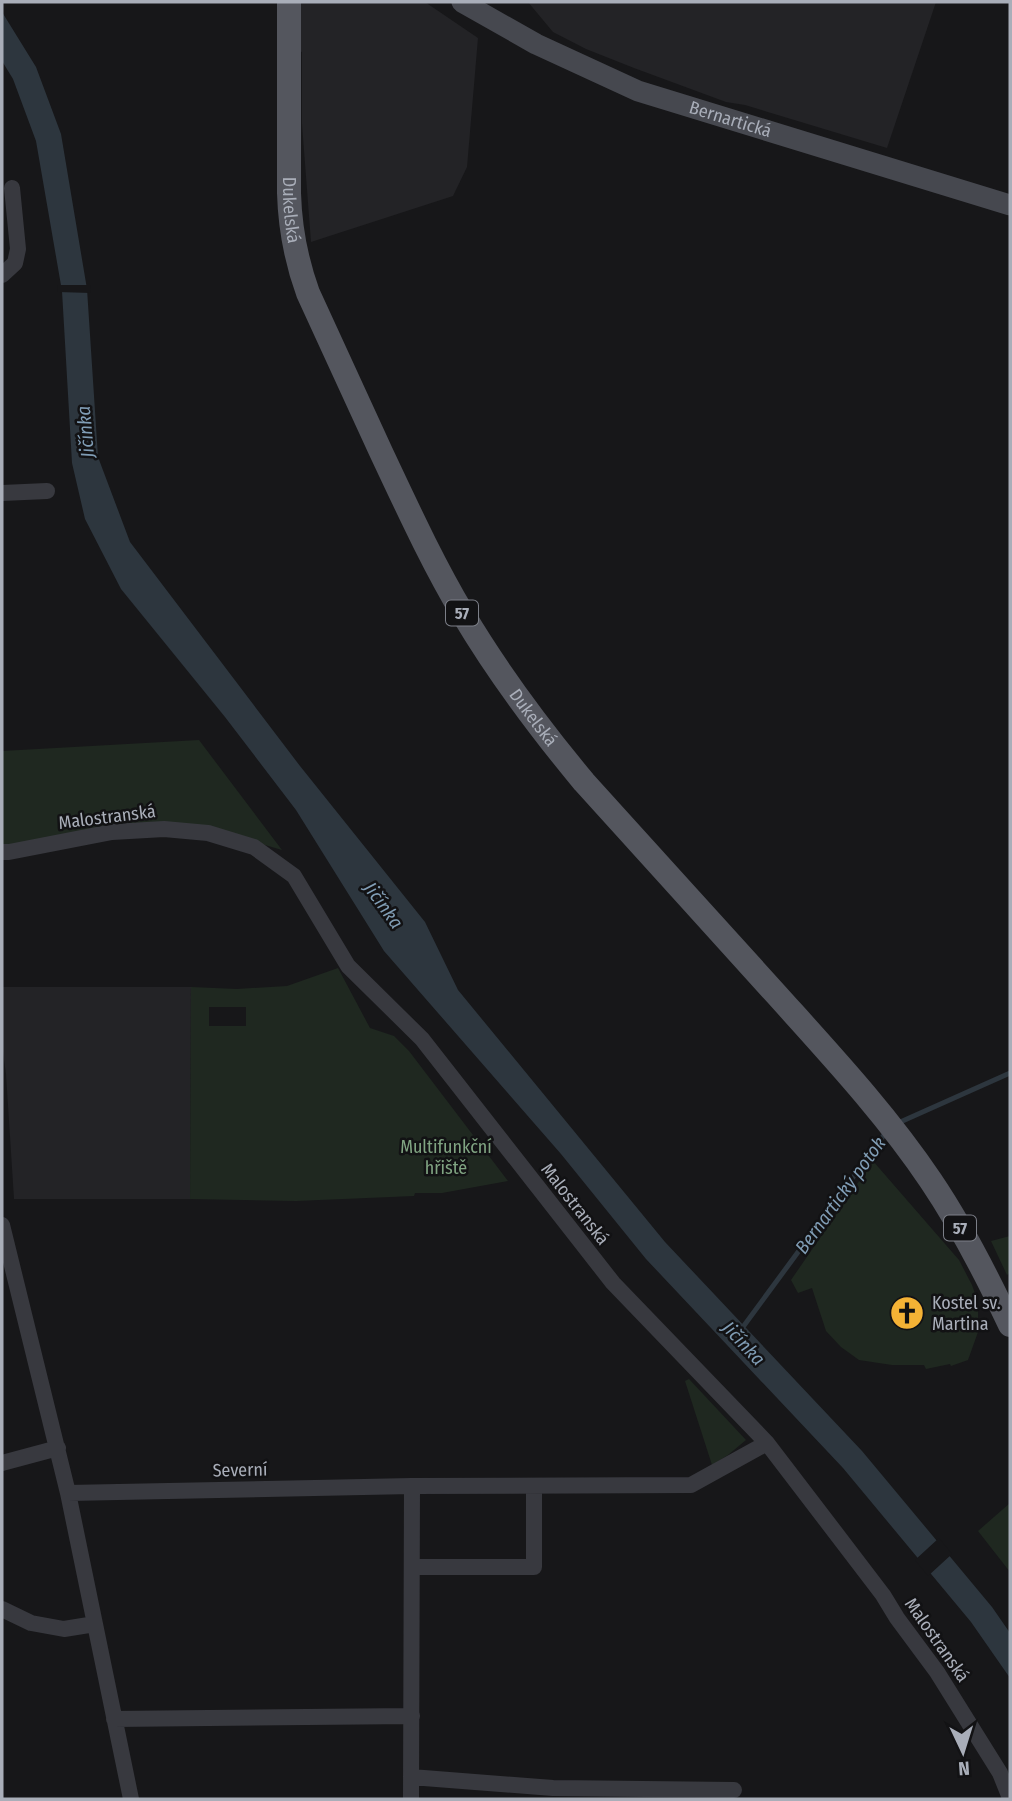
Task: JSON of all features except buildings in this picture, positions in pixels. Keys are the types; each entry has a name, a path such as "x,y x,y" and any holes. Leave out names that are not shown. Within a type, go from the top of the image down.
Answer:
{"main road":[{"name":"Dukelská","path":"289,2 290,219 299,269 318,316 439,571 464,615 552,743 825,1049 900,1138 964,1234 1010,1325"}],"street":[{"name":"Bernartická","path":"462,2 536,44 638,91 1010,205"},
{"path":"2,275 15,262 18,248 12,188"},
{"path":"2,493 47,491"},
{"name":"Malostranská","path":"2,852 112,832 164,829 208,833 254,847 295,876 348,966 422,1039 612,1283 767,1443 883,1595 937,1672 1000,1773 1010,1798"},
{"path":"2,1224 58,1448 131,1799"},
{"name":"Severní","path":"68,1493 412,1486 691,1485 767,1443"},
{"path":"2,1463 58,1448"},
{"path":"411,1799 412,1486"},
{"path":"412,1567 534,1567 534,1486"},
{"path":"2,1608 31,1623 64,1629 95,1624"},
{"path":"114,1719 412,1716"},
{"path":"411,1777 553,1788 734,1790"}],"shaded area":[{"path":"299,2 425,2 478,38 467,167 453,196 311,242 302,124 302,52 298,51"},
{"path":"528,2 936,2 887,148 745,105 726,102 586,49 553,32"},
{"path":"2,987 191,987 190,1199 14,1199 2,1045"}],"green space":[{"path":"199,740 282,850 208,828 2,845 2,751"},
{"name":"Multifunkční hřiště","path":"338,968 370,1028 394,1036 409,1051 508,1181 442,1193 415,1193 414,1196 296,1201 190,1199 191,987 237,989 287,986","holes":["209,1007 246,1007 246,1026 209,1026"]},
{"path":"873,1161 959,1260 972,1285 978,1302 978,1332 968,1360 951,1366 950,1364 926,1369 924,1365 892,1365 859,1360 841,1347 826,1331 812,1288 798,1293 791,1280"},
{"path":"1010,1236 1010,1273 1007,1275 991,1241"},
{"path":"689,1379 746,1440 712,1465 685,1381"},
{"path":"1010,1503 1010,1572 978,1531"}],"water":[{"name":"Jičínka","path":"2,12 36,67 61,134 87,289 98,457 130,542 300,766 425,922 458,990 665,1242 862,1451 992,1607 1010,1633 1010,1678 971,1622 843,1468 646,1259 561,1154 384,951 296,810 121,589 85,519 72,463 62,291 36,141 13,79 2,61"}],"pier":[{"path":"57,285 90,285 91,293 58,292"},
{"path":"939,1538 952,1554 928,1576 915,1560"}],"waterway":[{"name":"Bernartický potok","path":"898,1123 1010,1073"},
{"name":"Bernartický potok","path":"740,1331 887,1131"}],"place":[{"name":"Kostel sv. Martina","path":"907,1313"}]}
